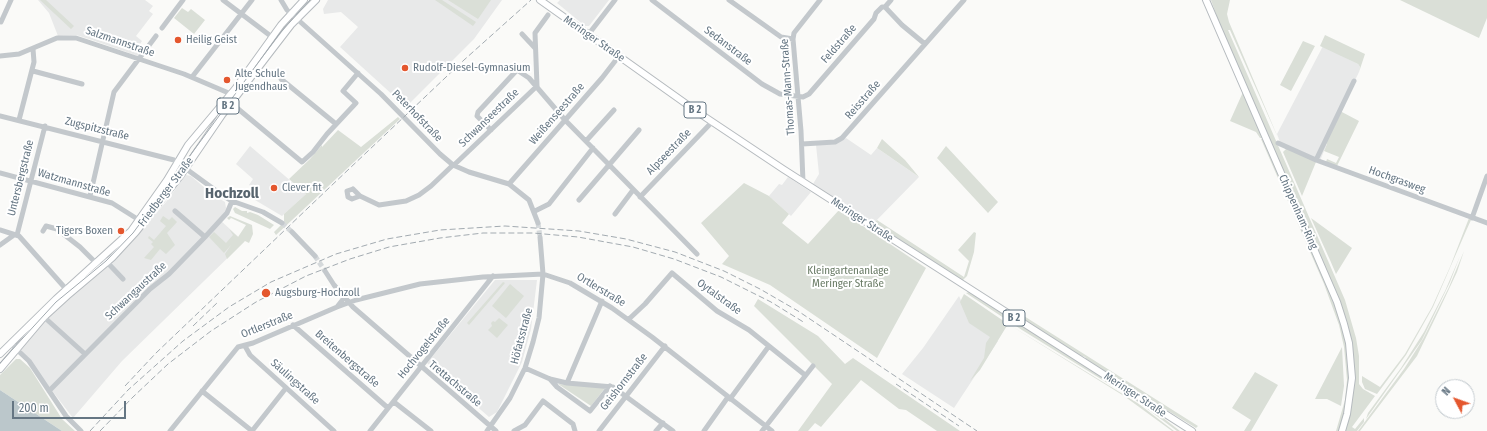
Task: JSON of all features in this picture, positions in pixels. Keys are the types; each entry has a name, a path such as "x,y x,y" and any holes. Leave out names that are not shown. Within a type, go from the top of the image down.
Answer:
{"main road":[{"name":"Friedberger Straße","path":"0,354 66,289 99,265 107,263 136,232 287,30 304,0"},
{"name":"Friedberger Straße","path":"0,369 44,317 99,265 102,257 139,220 188,145 231,94 272,37 295,16 316,0"},
{"name":"Meringer Straße","path":"540,0 712,122 1192,431"},
{"name":"Chippenham-Ring","path":"1206,0 1334,295 1342,317 1349,343 1352,378 1347,414 1342,431"}],"street":[{"path":"1,22 11,0"},
{"path":"162,28 183,0"},
{"path":"223,0 272,37"},
{"path":"192,77 252,0"},
{"name":"Peterhofstraße","path":"281,0 295,16 414,126 440,154 454,165 469,172 509,184 529,200 535,212"},
{"path":"588,35 615,0"},
{"name":"Sedanstraße","path":"652,0 762,84 780,94 798,97"},
{"path":"729,0 781,37 793,39"},
{"name":"Feldstraße","path":"798,97 805,97 809,94 874,19 876,13 882,7 885,7 891,0"},
{"name":"Reisstraße","path":"802,144 835,142 842,138 964,0"},
{"name":"Thomas-Mann-Straße","path":"803,182 802,144 793,39 794,33 817,1"},
{"path":"885,7 899,20 902,25 925,44"},
{"path":"536,86 535,33 548,15"},
{"path":"522,34 535,48"},
{"path":"90,196 116,87 156,36"},
{"name":"Salzmannstraße","path":"0,56 19,54 57,38 76,38 192,77 231,94"},
{"path":"20,120 33,71 35,55 33,49"},
{"name":"Weißenseestraße","path":"509,184 602,78 619,56"},
{"path":"491,130 477,116 478,112 518,70 536,86 565,120 697,254"},
{"path":"33,71 82,84"},
{"path":"231,103 302,162 313,152 356,103 343,91 358,73"},
{"path":"280,75 281,79 336,124"},
{"path":"1316,160 1354,80"},
{"name":"Schwanseestraße","path":"360,196 379,205 406,201 420,195 454,165 536,86"},
{"path":"586,141 614,110"},
{"name":"Zugspitzstraße","path":"0,116 45,126 178,161 213,189 232,201 256,209 282,223"},
{"name":"Alpseestraße","path":"640,197 712,122"},
{"name":"Untersbergstraße","path":"16,235 45,126"},
{"path":"579,200 608,164 639,130"},
{"name":"Hochgrasweg","path":"1278,143 1316,160 1487,223"},
{"path":"538,223 535,212 549,204 593,148"},
{"name":"Watzmannstraße","path":"0,173 112,203 139,220"},
{"path":"1472,218 1487,176"},
{"path":"615,214 633,190"},
{"name":"Schwangaustraße","path":"49,391 150,289 169,274 206,237 227,213 232,201"},
{"path":"175,211 206,237"},
{"path":"43,231 43,228 49,226 57,229 99,265"},
{"path":"0,230 16,235 66,289"},
{"path":"292,232 315,256"},
{"path":"0,245 16,235"},
{"name":"Höfatsstraße","path":"489,429 510,398 524,368 539,318 543,274 540,237"},
{"path":"102,257 123,279"},
{"name":"Trettachstraße","path":"325,271 349,303 489,429 496,431"},
{"name":"Oytalstraße","path":"629,319 646,304 672,273 717,311 749,330 805,375"},
{"name":"Ortlerstraße","path":"170,431 238,346 245,346 337,307 420,284 493,276 543,274 570,283 602,301 629,319 772,431"},
{"name":"Hochvogelstraße","path":"370,431 493,276"},
{"name":"Ortlerstraße","path":"337,307 344,298"},
{"path":"567,383 602,301"},
{"path":"44,317 85,354"},
{"name":"Breitenbergstraße","path":"293,326 388,408"},
{"path":"11,344 35,369 66,416 81,431"},
{"name":"Säulingstraße","path":"245,346 250,355 334,431"},
{"name":"Geishornstraße","path":"600,431 665,346"},
{"path":"704,431 769,346"},
{"path":"762,431 813,366"},
{"path":"524,368 550,379 567,383 610,386 673,431"},
{"path":"550,379 557,387 590,411 610,386"},
{"path":"202,391 252,431 286,388"},
{"path":"514,431 525,425 542,401 573,424 575,431"},
{"path":"394,402 431,431"},
{"path":"656,431 663,423"},
{"path":"1180,424 1182,431"}],"shaded area":[{"path":"38,0 145,0 153,6 149,11 153,14 136,36 142,41 138,47 142,50 138,56 76,35 58,36 49,13"},
{"name":"Rudolf-Diesel-Gymnasium","path":"328,0 502,0 474,39 406,107 340,47 358,27 341,12 324,14 323,9"},
{"path":"560,0 609,0 589,26 585,26 557,3"},
{"path":"1323,46 1358,64 1360,67 1325,143 1327,144 1319,163 1280,142 1277,134"},
{"path":"846,138 871,155 877,148 919,177 873,224 813,184 819,174 816,145 834,144"},
{"path":"250,146 306,194 282,216 255,200 260,192 249,185 253,179 236,164"},
{"path":"186,175 191,176 212,194 225,202 225,213 219,219 244,242 122,361 73,418 21,350 23,344 48,317 130,243 166,202"},
{"path":"788,177 811,192 791,216 769,196 779,184 782,185"},
{"path":"495,280 537,280 531,329 522,362 497,412 489,417 427,363"},
{"path":"959,296 972,323 998,341 954,408 902,374 923,348"},
{"path":"0,390 62,431 0,431"}],"green space":[{"path":"40,0 46,0 74,26 71,29"},
{"path":"435,0 442,0 476,22 473,26"},
{"path":"448,0 491,0 478,19"},
{"path":"1211,0 1230,0 1227,14 1229,22 1279,140 1230,30 1228,30 1345,300 1356,338 1359,356 1359,384 1363,389 1375,396 1352,427 1355,429 1364,418 1364,422 1357,431 1344,431 1354,385 1351,339 1316,247 1222,31"},
{"path":"1400,0 1487,0 1487,18 1479,38"},
{"path":"182,8 188,12 191,9 205,20 194,34 174,18"},
{"path":"1325,35 1365,54 1359,72 1360,67 1358,64 1320,46"},
{"path":"1303,41 1315,46 1291,91 1280,85"},
{"path":"1243,92 1263,138 1260,138 1256,132 1230,121"},
{"path":"1340,111 1359,121 1337,166 1326,162 1327,159 1336,163 1339,157 1324,151 1327,144 1324,142"},
{"path":"398,117 400,119 276,235 274,232 284,222 284,214 306,194 289,179 322,145 322,147 338,130 361,147"},
{"path":"882,139 905,160 919,177 877,148"},
{"path":"1261,139 1264,139 1340,318 1347,347 1349,381 1344,415 1339,431 1336,431 1345,400 1347,380 1344,347 1339,325 1324,284"},
{"path":"946,146 998,202 988,213 937,158"},
{"path":"1287,148 1316,162 1302,196 1283,152"},
{"name":"Kleingartenanlage Meringer Straße","path":"744,183 769,196 789,214 782,223 808,244 839,210 926,268 877,358 770,285 722,264 729,256 701,223"},
{"path":"235,207 242,211 247,211 247,213 250,212 258,215 274,225 270,229 235,213 233,209"},
{"path":"163,216 169,220 172,217 177,222 167,233 175,245 166,254 160,249 151,260 144,258 154,247 151,244 153,242 148,238 149,236 154,240 166,226 160,221"},
{"path":"230,216 252,225 253,234 249,243 245,241 227,259 225,254 231,245 224,253 209,237 214,232 226,243 233,235 229,229 238,237 246,225 231,218 229,220 227,218"},
{"path":"1311,218 1352,248 1336,274 1330,260"},
{"path":"1469,218 1471,220 1433,307 1406,355 1377,394 1365,389 1362,382 1362,376 1380,387 1405,354 1432,307 1450,267"},
{"path":"877,220 964,277 969,261 958,250 974,232 976,233 974,252 967,276 963,280 959,280 873,224"},
{"path":"1464,251 1457,272 1417,356 1360,431 1358,431 1404,369 1423,339 1449,287"},
{"path":"1460,256 1450,282 1422,340 1366,419 1368,413 1401,368 1424,332 1445,291"},
{"path":"503,282 505,283 469,325 467,323"},
{"path":"510,284 524,296 506,318 492,306"},
{"path":"969,292 1144,403 1180,431 1177,431 1138,402 1022,330 966,293"},
{"path":"964,294 1008,324 980,370 970,381 984,358 986,343 990,337 969,323 960,302"},
{"path":"758,299 818,336 845,364 853,358 960,431 937,431 906,410 899,409 861,380 821,427 815,423 808,431 798,431 832,384 754,306"},
{"path":"1016,311 1198,426 1196,428 1087,361 1085,357 1079,355 1014,315"},
{"path":"499,318 508,325 497,338 488,330 492,326 491,323 493,321 495,322"},
{"path":"1008,324 1139,404 1174,431 1124,396"},
{"path":"1342,347 1344,386 1341,406 1327,399 1315,399"},
{"path":"16,359 20,359 30,368 62,419 75,431 62,431 0,390 0,375"},
{"path":"1255,372 1278,385 1251,431 1244,431 1251,420 1232,408"},
{"path":"558,384 572,385 605,388 591,406"}],"tunnel":[{"path":"282,223 292,232"},
{"path":"538,223 540,237"},
{"path":"315,256 325,271"}],"tram line":[{"path":"0,363 56,302 106,261 133,233 280,33 310,0"}],"railway":[{"path":"125,386 156,353 330,187 464,60 531,0"},
{"path":"90,431 128,390 183,341 229,307 271,282 336,254 387,239 440,230 505,226 579,231 626,239 675,252 724,271 760,289 798,311 977,431"},
{"path":"100,431 168,364 211,331 256,302 306,276 350,259 389,247 440,238 483,233 533,233 578,237 633,247 674,259 721,277 771,302 805,323"},
{"path":"193,326 218,302"},
{"path":"896,384 959,426"}],"place":[{"name":"Heilig Geist","path":"178,40"},
{"name":"Rudolf-Diesel-Gymnasium","path":"405,68"},
{"name":"Alte Schule Jugendhaus","path":"227,80"},
{"name":"Clever fit","path":"274,188"},
{"name":"Tigers Boxen","path":"121,231"},
{"name":"Augsburg-Hochzoll","path":"266,293"}],"district":[{"name":"Hochzoll","path":"232,194"}]}
